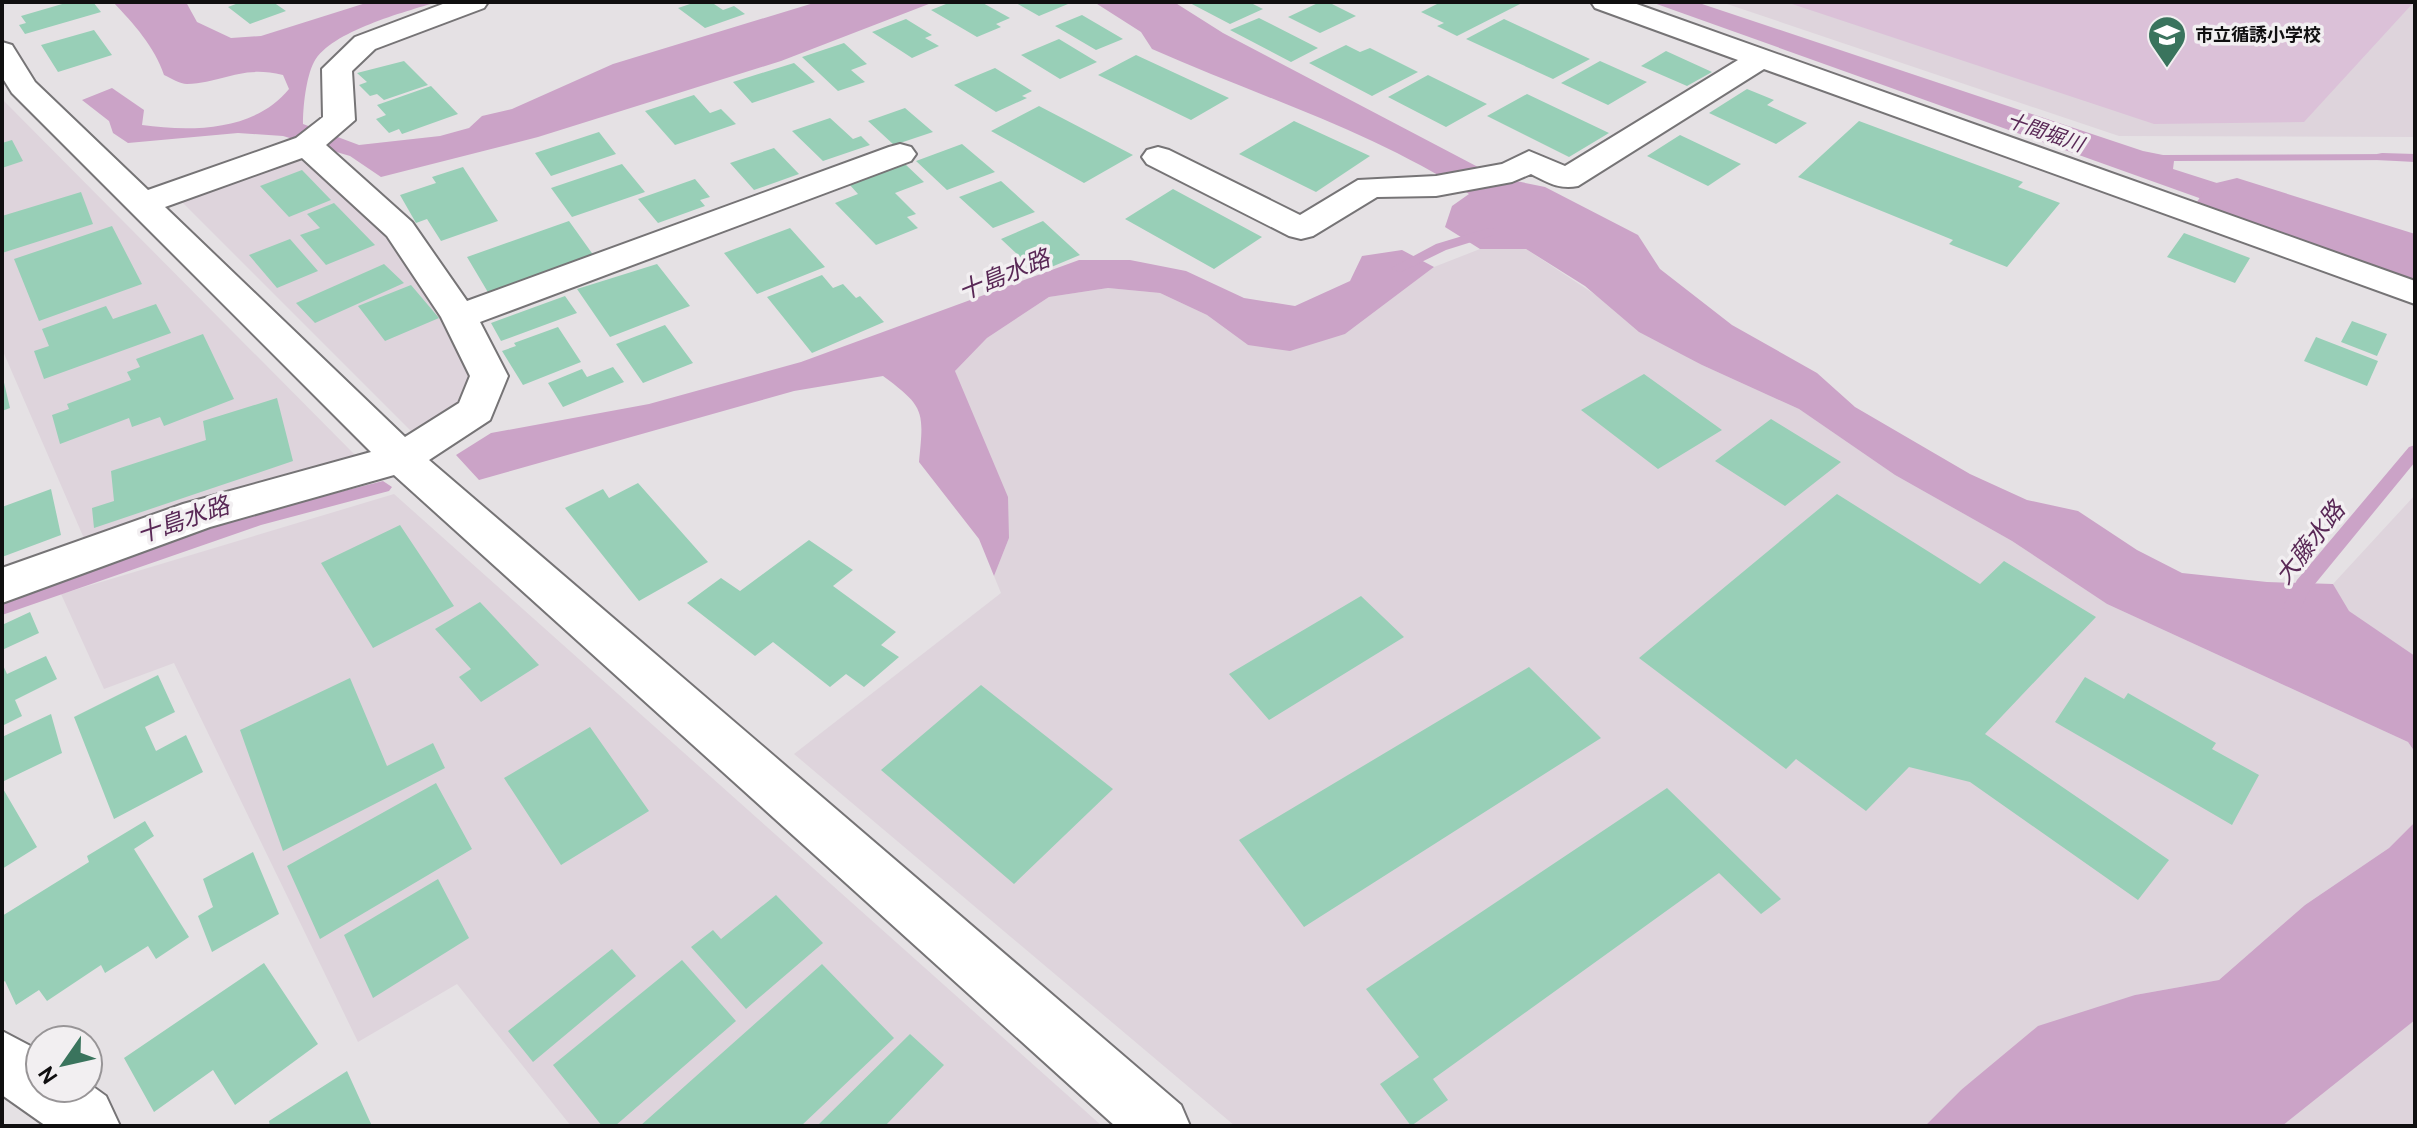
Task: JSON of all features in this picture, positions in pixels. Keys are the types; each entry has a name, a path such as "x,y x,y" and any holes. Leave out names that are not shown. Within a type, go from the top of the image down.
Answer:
{"street":[{"path":"143,203 318,138 339,120 337,69 365,43 474,2"},
{"path":"1605,2 2415,293"},
{"path":"2,51 23,87 403,458 1160,1126"},
{"path":"1158,157 1301,229 1370,187 1436,186 1512,172 1529,161 1566,179 1761,58"},
{"path":"2,586 198,515 403,458 476,411 489,376 459,317 400,229 318,138"},
{"path":"459,317 900,154"},
{"path":"2,1060 24,1075"},
{"path":"66,1104 85,1117 90,1126"}],"shaded area":[{"name":"市立循誘小学校","path":"1721,2 2415,2 2415,137 2119,136"},
{"name":"市立循誘小学校","path":"1786,2 2414,2 2304,122 2154,124"},
{"path":"2,99 359,459 86,543 2,349"},
{"path":"300,152 395,235 472,356 471,403 416,436 176,196"},
{"path":"1480,249 1526,249 1702,365 1799,409 1895,475 2012,541 2107,604 2408,742 2415,752 2415,822 2389,848 2305,905 2219,980 2135,995 1961,1090 1925,1126 1235,1126 794,754 1001,593 994,576 1009,538 955,371 987,338 1049,297 1108,288 1160,293 1207,315 1248,345 1345,334 1434,267"},
{"path":"394,494 1102,1126 571,1126 457,984 358,1042 174,663 104,689 61,594"},
{"path":"2415,495 2415,656 2348,611 2333,584"},
{"path":"2415,1020 2415,1126 2282,1126 2325,1089"}],"water":[{"path":"113,2 186,2 197,22 231,38 261,36 369,2 437,2 352,32 323,51 314,62 307,84 303,124 359,145 440,136 469,128 482,116 512,109 613,64 817,2 934,2 781,61 538,137 381,177 350,156 283,136 238,133 128,143 113,133 109,121 82,100 112,88 144,110 142,125 202,128 241,121 259,113 289,89 283,75 268,72 244,73 187,84 178,82 164,75 149,45"},
{"path":"1094,2 1174,2 1223,33 1497,177 1545,187 1638,235 1660,269 1732,325 1817,373 1855,407 1970,474 2027,500 2078,511 2137,550 2182,573 2267,582 2333,584 2349,611 2415,656 2415,752 2408,742 2107,604 2012,541 1895,475 1799,409 1702,365 1639,332 1585,286 1526,249 1480,249 1445,227 1452,206 1469,194 1354,133 1152,49 1141,32"},
{"path":"1651,2 1696,2 2143,151 2163,155 2393,154 2403,157 2399,160 2174,161 2173,169 2383,236 2370,259"},
{"path":"1402,250 1434,267 1345,334 1290,351 1248,345 1207,315 1160,293 1108,288 1049,297 987,338 955,371 1008,497 1009,538 994,576 979,539 919,462 919,412 907,395 883,376 794,391 479,480 456,455 491,433 649,404 801,362 1079,260 1130,260 1186,271 1244,298 1295,306 1350,281 1362,256"},
{"path":"2415,822 2415,1020 2282,1126 1925,1126 1961,1090 2038,1026 2135,995 2219,980 2305,905 2389,848"}],"building":[{"path":"69,2 93,2 101,12 25,34 19,25 26,23 21,16"},
{"path":"241,2 273,2 286,11 250,24 228,7"},
{"path":"696,2 711,2 723,10 734,6 745,14 705,28 678,8"},
{"path":"951,2 981,2 1010,18 996,24 1001,27 977,37 931,10"},
{"path":"1014,2 1065,2 1068,4 1039,16"},
{"path":"1188,2 1249,2 1263,9 1230,24"},
{"path":"1320,2 1328,2 1356,16 1320,33 1288,17"},
{"path":"1441,2 1524,2 1457,36 1437,26 1444,23 1421,12"},
{"path":"1082,15 1123,39 1096,50 1055,26"},
{"path":"1259,18 1318,48 1291,62 1230,30"},
{"path":"906,19 932,35 925,38 939,46 912,58 872,32"},
{"path":"1504,19 1590,59 1553,79 1466,39"},
{"path":"94,30 112,55 58,72 41,45"},
{"path":"1059,39 1097,62 1060,79 1021,55"},
{"path":"844,43 867,64 851,70 865,82 838,91 802,57"},
{"path":"1346,45 1360,52 1370,48 1418,72 1372,96 1309,63"},
{"path":"1666,51 1712,72 1687,86 1641,66"},
{"path":"1136,55 1229,98 1191,120 1098,75"},
{"path":"404,61 428,85 384,100 377,94 370,96 359,85 367,82 357,73"},
{"path":"1600,61 1647,82 1608,105 1561,83"},
{"path":"794,63 815,82 752,103 733,82"},
{"path":"995,68 1032,91 1022,96 1027,98 996,112 954,85"},
{"path":"1428,75 1487,104 1446,127 1388,97"},
{"path":"431,86 458,114 402,134 399,129 389,133 376,119 386,115 377,105"},
{"path":"1747,89 1774,100 1767,105 1807,123 1776,144 1709,113"},
{"path":"1527,94 1609,133 1569,157 1487,116"},
{"path":"694,95 710,113 721,109 736,124 675,145 645,111"},
{"path":"1039,106 1133,155 1084,183 991,131"},
{"path":"905,108 933,132 894,145 868,121"},
{"path":"830,118 853,139 861,136 870,145 823,161 792,131"},
{"path":"1294,121 1370,156 1316,192 1239,154"},
{"path":"1859,121 2023,182 2018,187 2060,203 2007,267 1949,244 1953,240 1798,177"},
{"path":"599,132 616,154 551,176 535,153"},
{"path":"1680,135 1741,164 1708,186 1647,156"},
{"path":"12,140 23,161 2,168 2,143"},
{"path":"962,144 995,172 947,190 916,161"},
{"path":"774,148 799,174 754,190 730,163"},
{"path":"622,164 645,192 572,217 551,188"},
{"path":"905,164 924,182 895,193 916,214 907,217 918,228 876,245 835,203 858,194 849,184"},
{"path":"463,167 498,221 441,241 427,219 416,223 400,195 436,183 432,177"},
{"path":"302,170 331,200 289,217 260,186"},
{"path":"695,179 710,197 700,200 705,206 658,223 638,199"},
{"path":"1001,181 1035,212 993,228 959,197"},
{"path":"1173,189 1262,237 1214,269 1125,219"},
{"path":"81,192 93,224 2,253 2,216"},
{"path":"334,203 375,245 326,265 300,235 320,228 307,214"},
{"path":"569,221 594,256 489,294 467,257"},
{"path":"1043,221 1080,255 1037,273 1001,239"},
{"path":"112,226 142,284 39,321 14,259"},
{"path":"790,228 825,267 757,294 724,253"},
{"path":"2184,233 2250,258 2235,283 2167,257"},
{"path":"290,239 318,271 277,288 249,255"},
{"path":"384,264 404,283 315,323 296,303"},
{"path":"657,264 690,306 610,337 577,289"},
{"path":"822,275 833,288 843,284 856,298 860,296 884,322 812,353 767,297"},
{"path":"411,285 439,318 385,341 358,306"},
{"path":"565,296 577,313 501,341 491,323"},
{"path":"156,304 171,333 44,379 34,351 49,346 42,329 106,306 113,319"},
{"path":"2352,321 2387,334 2377,356 2341,342"},
{"path":"665,325 693,363 643,383 616,344"},
{"path":"558,327 581,362 523,385 502,351 516,346 514,343"},
{"path":"203,334 234,399 164,426 160,417 132,427 129,418 60,444 52,415 69,409 67,404 131,380 127,372 140,367 136,359"},
{"path":"2316,337 2378,361 2367,386 2304,361"},
{"path":"613,367 624,382 563,407 548,383 582,369 587,377"},
{"path":"2,374 10,408 2,411"},
{"path":"1644,374 1722,430 1658,469 1581,410"},
{"path":"277,398 293,461 94,528 92,508 114,501 111,471 206,440 203,421"},
{"path":"1771,419 1841,462 1785,506 1715,461"},
{"path":"638,483 708,562 639,601 565,508 603,489 609,498"},
{"path":"51,489 61,535 2,557 2,507"},
{"path":"1837,494 1980,584 2004,561 2096,617 1985,734 2169,860 2138,900 1970,782 1909,767 1866,811 1796,759 1786,769 1639,658"},
{"path":"400,525 454,606 373,648 321,563"},
{"path":"809,540 853,570 833,586 896,632 881,645 899,657 864,687 846,674 830,687 773,642 755,656 687,603 721,578 740,591"},
{"path":"1361,596 1404,637 1269,720 1229,674"},
{"path":"480,602 539,665 481,702 459,677 471,669 435,629"},
{"path":"30,612 39,633 2,650 2,625"},
{"path":"46,656 57,679 15,700 22,716 2,726 2,663 7,674"},
{"path":"1529,667 1601,738 1304,927 1239,840"},
{"path":"158,675 175,712 145,727 156,751 186,735 203,772 114,819 74,717"},
{"path":"2085,677 2124,699 2128,693 2216,743 2212,749 2259,775 2232,825 2055,722"},
{"path":"350,678 387,766 433,743 445,768 283,851 240,730"},
{"path":"981,685 1113,789 1014,884 881,770"},
{"path":"51,714 62,753 2,782 2,737"},
{"path":"590,727 649,811 561,865 504,778"},
{"path":"436,783 472,849 320,939 287,866"},
{"path":"2,787 37,847 2,869"},
{"path":"1667,788 1781,899 1761,914 1719,873 1433,1079 1448,1100 1411,1126 1380,1084 1419,1057 1366,989"},
{"path":"145,821 154,836 134,849 189,937 156,959 148,946 105,973 101,965 47,1001 39,990 16,1005 5,981 2,983 2,916 89,862 87,856"},
{"path":"253,852 279,914 212,952 198,916 213,907 203,879"},
{"path":"438,879 469,938 373,998 344,935"},
{"path":"776,895 823,943 746,1009 691,947 713,930 721,939"},
{"path":"612,949 636,976 533,1062 508,1031"},
{"path":"682,960 736,1021 615,1126 602,1126 553,1065"},
{"path":"264,963 318,1044 235,1105 213,1070 154,1112 124,1058"},
{"path":"822,964 894,1038 801,1126 640,1126"},
{"path":"910,1034 944,1065 885,1126 817,1126"},
{"path":"347,1071 372,1126 270,1126 269,1121"}],"waterway":[{"path":"2382,157 2415,158"},
{"name":"十間堀川","path":"2237,202 2415,262"},
{"name":"十島水路","path":"1398,268 1441,247 1489,232"},
{"name":"大藤水路","path":"2292,606 2303,585 2415,451"},
{"name":"十島水路","path":"2,608 258,519 383,487"}],"place":[{"name":"市立循誘小学校","path":"2167,69"}]}
